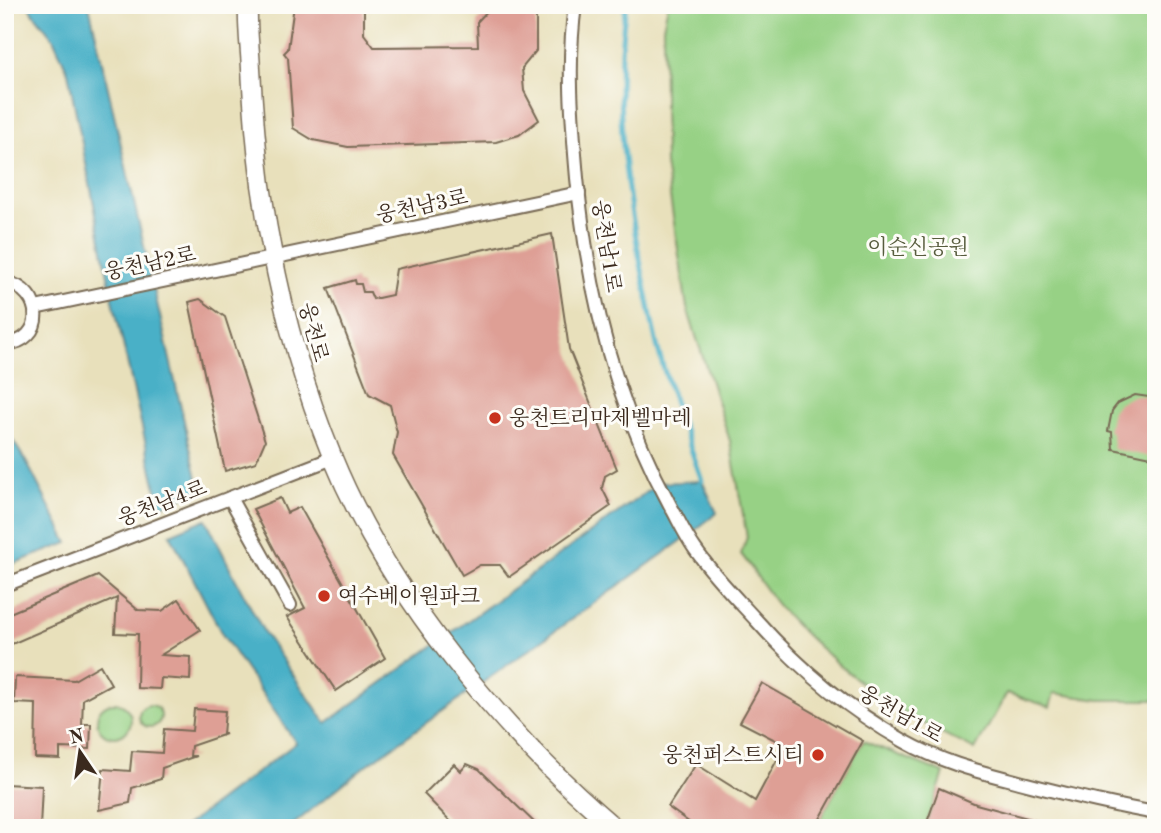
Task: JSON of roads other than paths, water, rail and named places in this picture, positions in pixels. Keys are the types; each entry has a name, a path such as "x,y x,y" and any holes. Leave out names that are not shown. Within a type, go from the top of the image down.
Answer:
{"street":[{"name":"웅천로","path":"248,5 255,143 272,257 282,305 302,374 332,458 404,593 439,639 544,762 615,828"},
{"name":"웅천남1로","path":"575,5 570,37 570,89 579,193 599,317 610,363 640,443 690,541 751,614 818,683 862,716 905,742 954,765 1093,802 1156,813"},
{"name":"웅천남3로","path":"272,257 579,193"},
{"name":"웅천남2로","path":"35,308 272,257"},
{"path":"5,282 16,284 25,290 35,308 33,326 28,334 21,340 5,344"},
{"name":"웅천남4로","path":"5,585 332,458"},
{"path":"230,498 290,605"}],"water":[{"path":"27,5 89,5 200,491 160,506 111,291 68,72 53,38"},
{"path":"5,428 27,463 68,543 5,567"},
{"path":"702,481 717,513 360,770 289,828 183,828 296,743 222,634 170,534 206,519 265,634 326,723 659,483"}],"waterway":[{"path":"626,5 620,107 631,208 658,349 702,481"}],"place":[{"name":"웅천트리마제벨마레","path":"495,418"},
{"name":"여수베이원파크","path":"324,596"},
{"name":"웅천퍼스트시티","path":"818,755"}],"park label":[{"name":"이순신공원","path":"918,247"}]}
